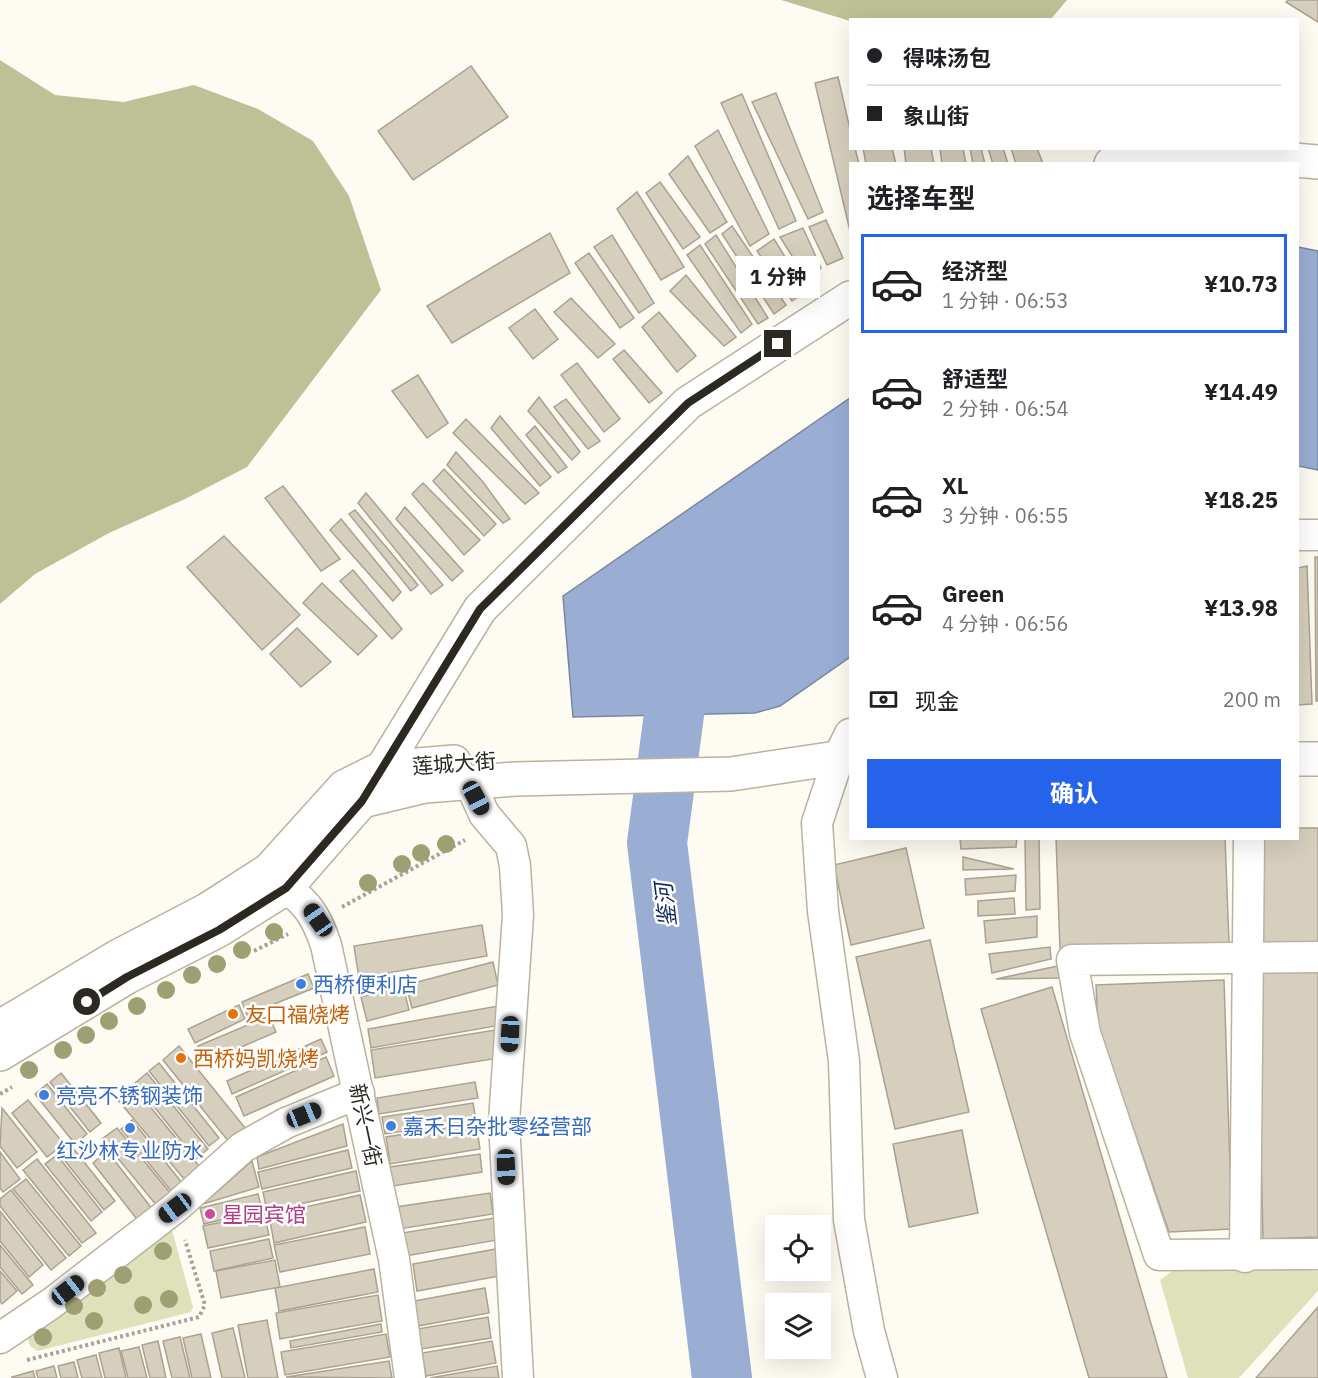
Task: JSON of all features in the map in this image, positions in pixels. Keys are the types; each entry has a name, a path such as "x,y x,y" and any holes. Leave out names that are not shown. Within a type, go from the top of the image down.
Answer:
{"main road":[{"path":"1116,162 1144,150"},
{"path":"1182,150 1318,162"},
{"path":"0,1054 127,977 219,930 286,888 362,801 480,609 688,403 849,299"},
{"name":"莲城大街","path":"0,1027 117,957 207,910 269,870 344,787 382,768 518,769 732,764 847,747"},
{"path":"1299,759 1318,759"},
{"name":"莲城大街","path":"362,801 425,786 470,783 518,769"}],"street":[{"path":"1299,535 1318,535"},
{"path":"847,747 818,823 823,911 844,1061 849,1220 869,1331 882,1378"},
{"path":"470,783 484,814 511,846 518,915 504,1122 518,1378"},
{"path":"1245,1257 1249,840"},
{"name":"新兴一街","path":"286,888 304,901 318,920 359,1093 394,1259 410,1378"},
{"path":"1318,957 1072,960 1085,1033 1159,1255 1245,1257 1318,1254"},
{"path":"0,1338 52,1303 175,1208 243,1147 286,1123 359,1093"}],"path":[{"path":"251,952 318,920 493,823"},
{"path":"0,1094 19,1083"},
{"path":"22,1361 199,1317 204,1305 175,1208"}],"green space":[{"path":"781,0 1067,0 1052,18 849,18 849,21"},
{"path":"0,60 55,95 124,102 194,85 258,109 313,141 349,196 381,290 247,467 185,499 109,533 35,574 0,604"},
{"path":"172,1230 193,1307 191,1312 38,1351 30,1346 26,1333"},
{"path":"1172,1271 1318,1271 1318,1291 1239,1378 1188,1378 1160,1280"}],"water":[{"path":"1299,247 1318,251 1318,470 1299,466"},
{"path":"849,399 849,658 780,706 755,713 573,717 563,596"}],"building":[{"path":"1288,0 1318,0 1318,22 1286,2"},
{"path":"471,66 508,117 413,180 378,131"},
{"path":"838,77 849,125 849,150 856,150 858,162 849,162 849,227 815,83"},
{"path":"776,93 823,212 808,219 752,102"},
{"path":"742,94 796,221 779,229 721,103"},
{"path":"718,130 769,234 750,246 695,146"},
{"path":"863,150 892,150 896,162 866,162"},
{"path":"904,150 931,150 934,162 906,162"},
{"path":"940,150 963,150 966,162 942,162"},
{"path":"970,150 982,150 984,162 973,162"},
{"path":"989,150 1004,150 1007,162 992,162"},
{"path":"1012,150 1038,150 1042,162 1015,162"},
{"path":"688,156 727,222 710,233 669,174"},
{"path":"660,182 700,237 683,249 646,193"},
{"path":"637,192 684,267 661,280 617,209"},
{"path":"826,220 843,258 827,265 809,227"},
{"path":"732,226 786,305 774,314 722,234"},
{"path":"803,228 821,268 806,278 780,237"},
{"path":"550,233 570,273 452,343 427,306"},
{"path":"612,235 654,303 639,313 594,247"},
{"path":"716,235 768,318 758,324 705,244"},
{"path":"774,239 806,291 792,301 757,251"},
{"path":"700,245 752,324 741,333 687,255"},
{"path":"589,253 634,318 620,328 575,263"},
{"path":"686,275 736,337 724,346 670,291"},
{"path":"571,298 615,344 598,358 554,312"},
{"path":"535,309 558,339 533,359 509,328"},
{"path":"659,312 696,356 677,372 642,327"},
{"path":"624,350 662,393 649,403 613,359"},
{"path":"577,363 620,419 604,432 561,375"},
{"path":"418,375 448,423 427,438 392,391"},
{"path":"539,397 580,452 572,460 528,411"},
{"path":"566,399 600,441 588,449 554,407"},
{"path":"500,416 551,477 540,486 491,428"},
{"path":"466,419 539,493 525,504 453,433"},
{"path":"535,426 567,467 558,473 526,435"},
{"path":"456,452 483,482 510,519 503,523 447,465"},
{"path":"444,469 496,524 484,536 433,481"},
{"path":"423,483 480,540 464,555 412,494"},
{"path":"283,486 340,559 321,571 265,498"},
{"path":"366,493 443,585 431,594 358,503"},
{"path":"405,507 463,571 452,581 396,519"},
{"path":"355,510 418,585 411,591 349,514"},
{"path":"341,519 401,592 393,601 330,530"},
{"path":"224,536 300,615 262,650 187,567"},
{"path":"1315,557 1318,557 1318,701 1316,701"},
{"path":"1307,566 1312,704 1299,705 1299,568"},
{"path":"353,570 402,629 392,639 340,581"},
{"path":"322,583 377,636 358,655 303,603"},
{"path":"297,628 331,662 301,687 270,654"},
{"path":"1299,828 1318,828 1318,946 1262,947 1261,840 1299,840"},
{"path":"960,840 1017,840 1016,847 961,849"},
{"path":"1025,840 1039,840 1040,909 1026,910"},
{"path":"1056,840 1225,840 1229,943 1060,949"},
{"path":"906,848 924,928 851,945 834,865"},
{"path":"963,857 1014,869 963,870"},
{"path":"1016,875 1015,891 966,895 965,879"},
{"path":"1014,898 1015,914 978,916 978,901"},
{"path":"1037,916 1037,937 986,943 984,921"},
{"path":"482,925 487,956 359,978 354,946"},
{"path":"930,940 969,1112 895,1129 856,957"},
{"path":"1050,947 1051,959 992,973 989,954"},
{"path":"493,962 498,985 412,1008 406,985"},
{"path":"1058,966 1059,978 996,979"},
{"path":"1318,969 1318,1237 1263,1239 1257,970"},
{"path":"308,974 314,988 247,1015 242,1002"},
{"path":"1224,980 1232,1229 1169,1232 1098,1026 1096,985"},
{"path":"403,986 409,1010 367,1021 361,997"},
{"path":"1052,987 1167,1378 1089,1378 981,1009"},
{"path":"239,1005 245,1019 195,1043 188,1029"},
{"path":"498,1006 501,1025 371,1048 368,1029"},
{"path":"269,1016 276,1032 204,1063 198,1046"},
{"path":"495,1030 499,1058 375,1078 371,1050"},
{"path":"321,1039 327,1052 232,1094 227,1081"},
{"path":"179,1046 246,1129 229,1142 163,1060"},
{"path":"326,1057 334,1076 244,1116 236,1097"},
{"path":"159,1063 219,1138 209,1146 149,1071"},
{"path":"61,1073 101,1123 90,1132 50,1082"},
{"path":"147,1073 208,1149 196,1159 135,1083"},
{"path":"475,1082 478,1098 379,1114 377,1098"},
{"path":"47,1084 87,1134 75,1144 35,1094"},
{"path":"134,1087 199,1166 184,1179 118,1100"},
{"path":"28,1100 64,1144 47,1157 12,1113"},
{"path":"473,1103 476,1120 385,1134 382,1117"},
{"path":"2,1108 37,1152 17,1168 0,1146"},
{"path":"132,1120 182,1183 172,1192 121,1129"},
{"path":"476,1123 480,1149 390,1164 386,1137"},
{"path":"343,1124 347,1146 259,1169 257,1157"},
{"path":"117,1128 171,1194 157,1206 102,1139"},
{"path":"962,1130 978,1213 909,1227 893,1144"},
{"path":"69,1143 115,1201 104,1210 58,1152"},
{"path":"348,1150 352,1168 262,1189 258,1172"},
{"path":"107,1151 153,1210 139,1222 93,1163"},
{"path":"0,1152 20,1179 3,1192 0,1188"},
{"path":"480,1154 482,1172 393,1186 390,1167"},
{"path":"57,1155 102,1212 91,1221 45,1164"},
{"path":"37,1159 96,1233 82,1243 23,1170"},
{"path":"252,1161 259,1187 203,1204"},
{"path":"356,1171 360,1191 267,1211 263,1192"},
{"path":"26,1179 81,1246 69,1256 13,1189"},
{"path":"11,1190 66,1258 51,1270 0,1206 0,1199"},
{"path":"490,1193 493,1214 399,1229 396,1207"},
{"path":"258,1194 262,1210 204,1224 200,1208"},
{"path":"360,1195 366,1222 274,1243 269,1215"},
{"path":"0,1211 43,1265 29,1277 0,1241"},
{"path":"264,1213 269,1235 208,1248 203,1226"},
{"path":"494,1218 497,1240 406,1256 402,1233"},
{"path":"365,1227 370,1254 280,1272 274,1245"},
{"path":"269,1239 273,1258 214,1271 210,1251"},
{"path":"0,1245 33,1285 22,1294 0,1267"},
{"path":"496,1249 500,1276 417,1291 413,1264"},
{"path":"275,1260 280,1287 221,1298 216,1271"},
{"path":"374,1269 378,1292 279,1311 275,1288"},
{"path":"0,1271 17,1291 2,1304 0,1301"},
{"path":"485,1288 489,1313 418,1326 414,1301"},
{"path":"378,1295 382,1321 280,1339 276,1313"},
{"path":"1318,1307 1318,1378 1256,1378"},
{"path":"488,1317 491,1338 421,1349 417,1329"},
{"path":"267,1320 278,1378 248,1378 238,1325"},
{"path":"381,1324 382,1332 291,1348 290,1341"},
{"path":"233,1328 245,1378 222,1378 212,1333"},
{"path":"201,1334 211,1378 192,1378 183,1338"},
{"path":"386,1334 390,1357 285,1375 281,1352"},
{"path":"180,1337 190,1378 172,1378 163,1341"},
{"path":"158,1341 166,1378 150,1378 142,1345"},
{"path":"492,1341 496,1363 426,1376 422,1353"},
{"path":"139,1347 147,1378 128,1378 121,1351"},
{"path":"119,1348 126,1378 105,1378 99,1353"},
{"path":"96,1355 102,1378 82,1378 77,1360"},
{"path":"389,1361 392,1378 286,1377"},
{"path":"74,1362 78,1378 61,1378 58,1366"},
{"path":"54,1366 57,1378 38,1378 36,1371"},
{"path":"497,1366 499,1378 430,1378"},
{"path":"33,1371 35,1378 12,1378 12,1377"}],"waterway":[{"name":"鉴河","path":"688,636 684,639 657,843 722,1378"}],"place":[{"name":"西桥便利店","path":"301,984"},
{"name":"友口福烧烤","path":"233,1014"},
{"name":"西桥妈凯烧烤","path":"181,1058"},
{"name":"亮亮不锈钢装饰","path":"44,1095"},
{"name":"嘉禾日杂批零经营部","path":"391,1126"},
{"name":"红沙林专业防水","path":"130,1128"},
{"name":"星园宾馆","path":"210,1214"}],"route":[{"path":"87,1002 127,977 219,930 286,888 362,801 480,609 688,403 778,344"}]}
